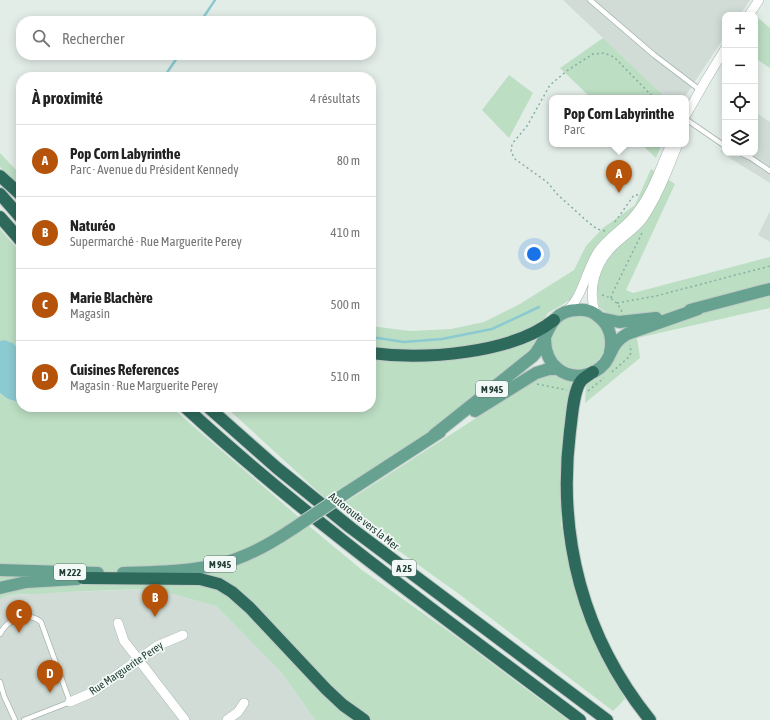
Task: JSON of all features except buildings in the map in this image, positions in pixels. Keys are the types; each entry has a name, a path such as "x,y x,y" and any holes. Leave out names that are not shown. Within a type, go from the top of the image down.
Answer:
{"highway":[{"path":"0,176 16,190"},
{"path":"0,194 16,212"},
{"path":"0,217 16,235"},
{"path":"376,354 414,356 473,350 507,342 527,335 543,328 554,320"},
{"path":"593,372 581,381 576,392 570,437 567,481 569,530 572,552 583,593 601,641 621,680 650,720"},
{"name":"A 25","path":"191,412 251,465 347,544 580,720"},
{"name":"Autoroute vers la Mer","path":"214,412 277,468 345,523 607,720"},
{"path":"83,578 200,579 219,584 239,597 326,689 343,705 364,720"}],"main road":[{"path":"698,309 619,322 581,310 566,312 554,320 548,328 545,338 546,348 549,358 558,369 567,374 578,376 593,372 605,362 616,342 627,334 698,309 770,289"},
{"path":"598,316 607,326 611,336 610,352"},
{"name":"M 945","path":"434,435 538,352 545,338"},
{"name":"M 945","path":"137,573 199,568 246,556 294,528 434,435 536,373 549,369 558,369"},
{"name":"M 222","path":"0,570 137,573"},
{"name":"M 222","path":"0,588 26,582 83,578 116,573"}],"street":[{"path":"751,12 760,0"},
{"path":"689,112 700,90 722,54"},
{"path":"566,312 578,298 598,253 607,241 628,223 647,198 670,147"},
{"path":"598,316 593,305 592,288 599,263 614,244 635,227 642,218 654,199 677,147"},
{"path":"118,623 124,641 185,720"},
{"name":"Rue Marguerite Perey","path":"70,702 93,692 161,643 183,635"},
{"path":"227,720 238,712 244,703"}],"lane":[{"path":"590,0 654,55 700,90"},
{"path":"689,122 722,144"},
{"path":"746,156 770,170"},
{"path":"0,634 8,624 23,617 34,617 41,622 70,702 24,720"},
{"path":"0,682 4,696 15,720"}],"path":[{"path":"608,228 604,232 597,230 558,195 547,182 515,159 511,152 512,144 527,126 550,85 568,70 593,54 604,53 614,57 651,95"},
{"path":"612,225 634,195 637,194 647,198"},
{"path":"642,218 647,223 611,296 611,298 617,303 656,296 770,266"}],"shaded area":[{"path":"563,0 750,0 742,12 722,12 722,41 686,95 663,95"},
{"path":"758,114 770,122 770,183 726,156 758,156"},
{"path":"770,211 770,242 758,235"},
{"path":"151,589 152,591 162,591 216,606 282,673 315,720 0,720 0,599 15,595"}],"green space":[{"path":"758,18 770,28 770,68 758,60"},
{"path":"603,38 663,95 588,95 560,68"},
{"path":"509,75 533,93 509,138 482,110"},
{"path":"644,147 661,147 656,158"},
{"path":"0,153 16,170 16,200 6,189 10,177 0,167"},
{"path":"651,169 675,184 626,290 633,293 770,257 770,308 637,338 640,358 585,403 586,384 626,339 621,318 610,316 599,307 597,289 581,281 570,300 548,313 540,325 533,346 509,368 425,435 325,498 231,412 376,412 376,327 410,331 451,329 484,322 520,304 574,270 586,246 603,228 635,205"},
{"path":"0,229 16,247 16,348 7,341 0,341"},
{"path":"578,315 588,317 597,323 603,332 605,342 603,352 597,361 588,367 578,369 568,367 559,361 553,352 551,342 553,332 559,323 568,317"},
{"path":"548,374 574,381 565,427 562,455 561,524 583,616 625,699 613,711 463,597 338,507 537,379"},
{"path":"0,393 8,399 16,401 16,412 177,412 362,570 455,636 568,720 315,720 282,673 216,606 162,591 152,591 151,589 19,594 0,599"}],"water":[{"path":"4,340 13,343 16,347 16,401 8,399 0,393 0,341"}],"waterway":[{"path":"204,16 215,0"},
{"path":"167,72 176,60"},
{"path":"376,338 404,342 442,339 492,329 539,307"}],"place":[{"name":"Pop Corn Labyrinthe","path":"619,193"},
{"name":"Naturéo","path":"155,617"},
{"name":"Marie Blachère","path":"19,633"},
{"name":"Cuisines References","path":"50,693"}]}
